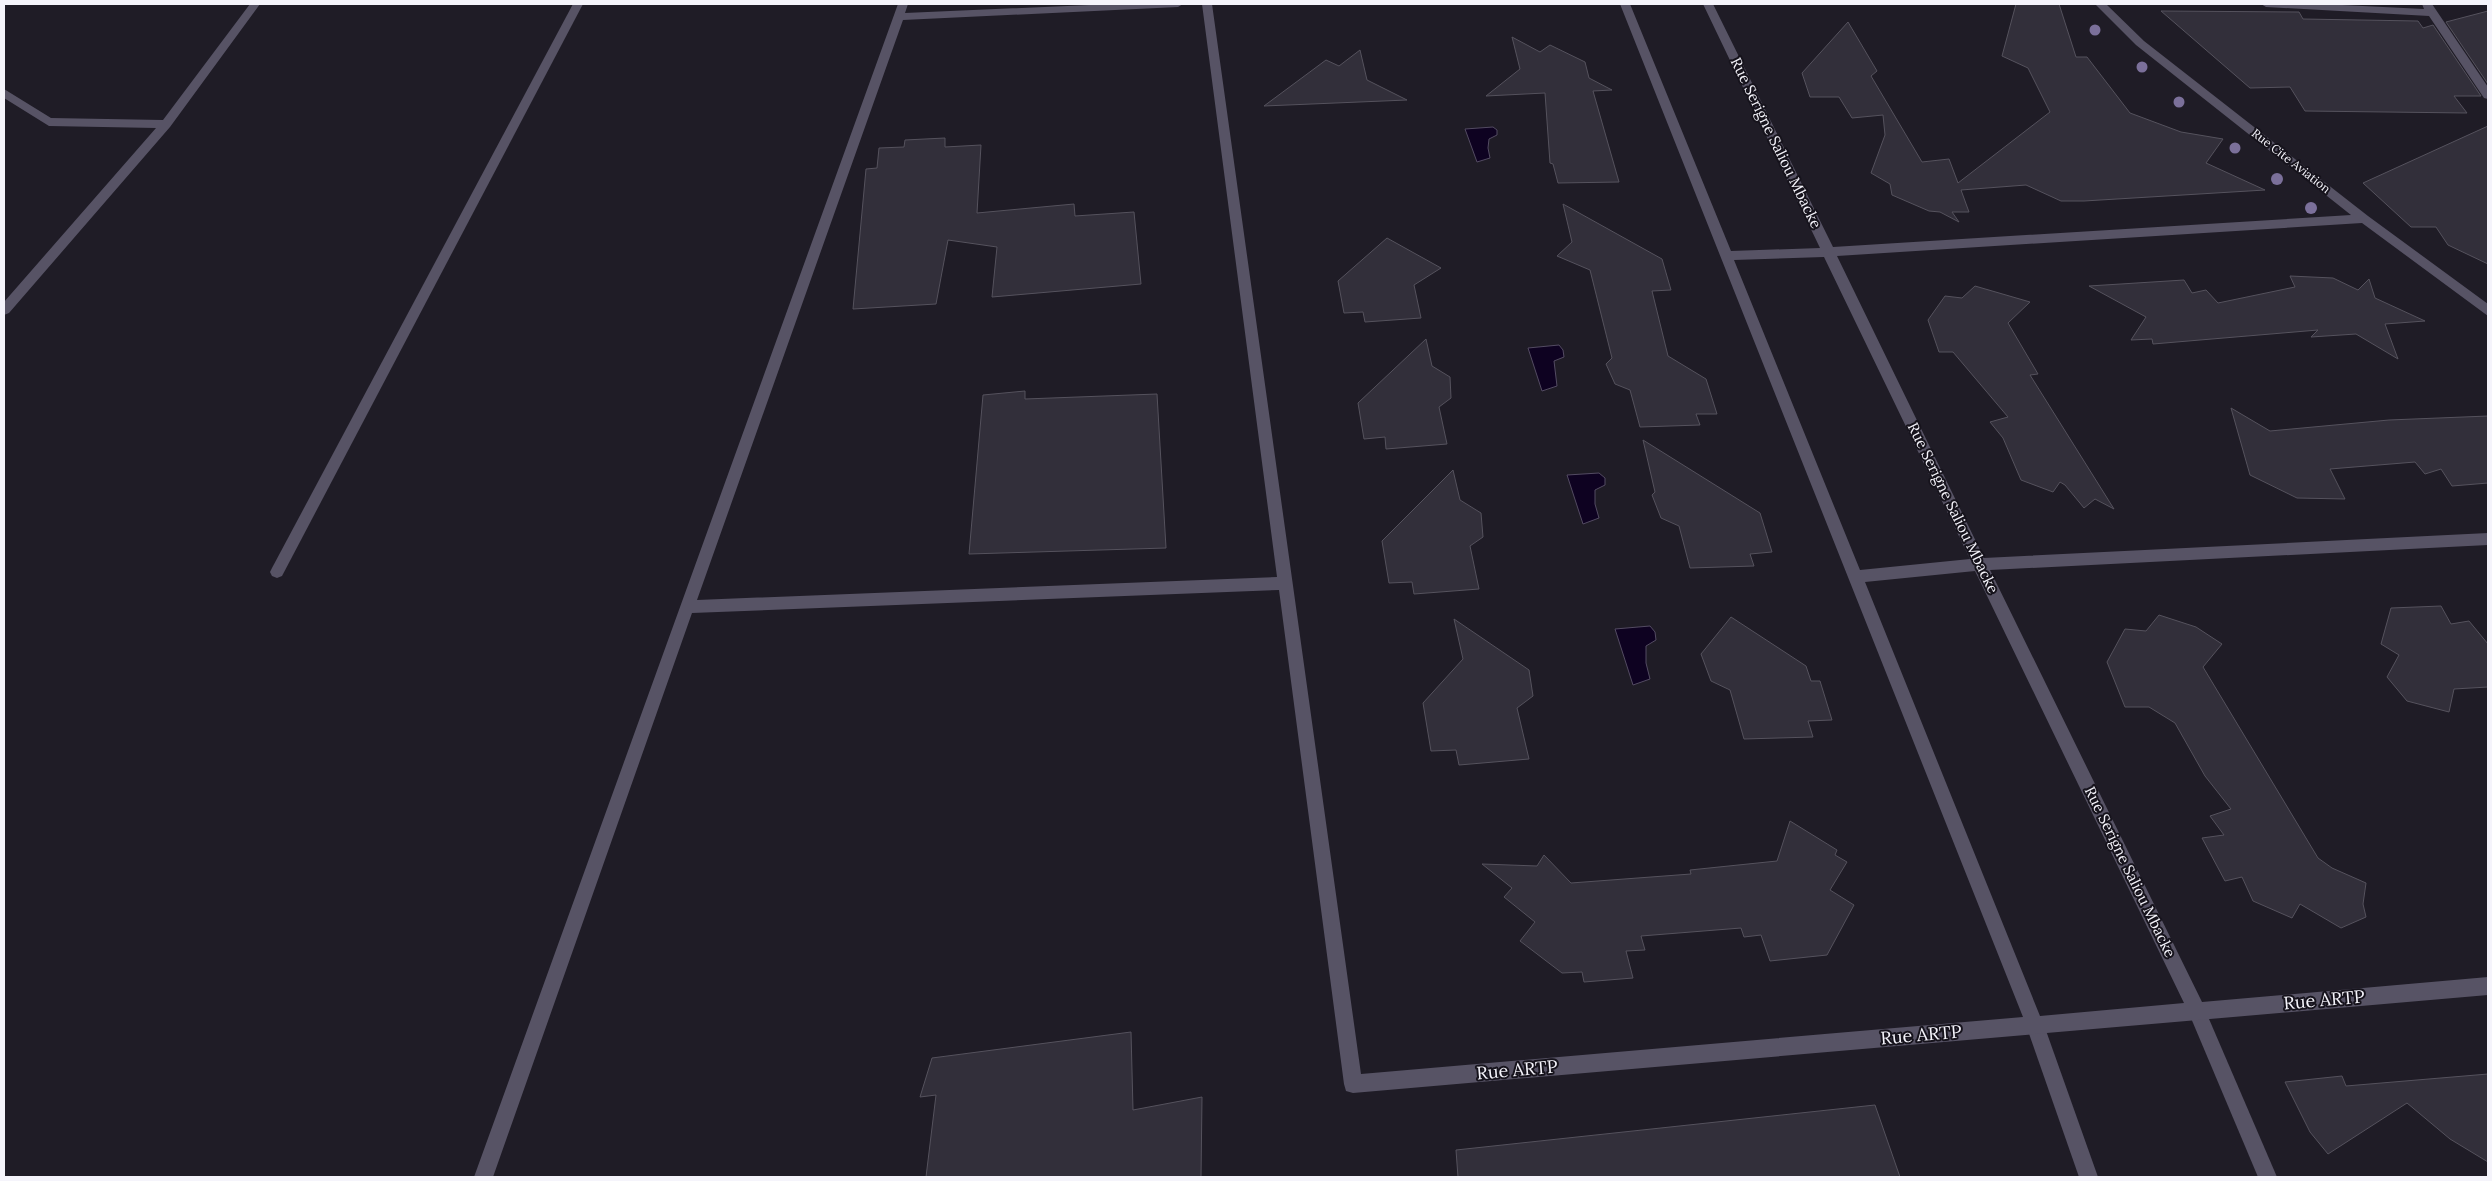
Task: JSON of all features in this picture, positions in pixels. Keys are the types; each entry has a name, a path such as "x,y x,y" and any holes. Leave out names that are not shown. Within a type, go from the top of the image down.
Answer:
{"street":[{"path":"4,310 166,124 255,4"},
{"path":"277,572 578,4"},
{"path":"483,1177 901,10 1178,4"},
{"path":"687,607 1285,584 1207,4"},
{"path":"1625,4 2035,1025 2088,1177"},
{"name":"Rue Serigne Saliou Mbacke","path":"1708,4 2198,1011 2268,1177"},
{"name":"Rue Cite Aviation","path":"2100,4 2140,43 2364,219 2488,311"},
{"path":"2266,4 2429,8 2488,95"},
{"path":"4,92 49,122 166,124"},
{"path":"1726,256 1828,252 2364,219"},
{"path":"1855,576 1980,564 2488,539"},
{"name":"Rue ARTP","path":"1285,584 1353,1084 2488,986"}],"shaded area":[{"path":"1493,127 1497,130 1497,135 1489,139 1490,158 1477,162 1465,129"},
{"path":"1559,345 1563,350 1564,357 1554,361 1557,386 1542,391 1528,348"},
{"path":"1599,473 1605,478 1605,485 1595,490 1595,504 1599,518 1583,524 1567,475"},
{"path":"1650,626 1655,632 1656,640 1646,646 1646,663 1650,679 1633,685 1615,629"}],"building":[{"path":"2016,4 2059,4 2076,57 2087,57 2130,113 2181,132 2223,139 2206,163 2265,190 2061,201 2026,185 1961,190 1969,212 1952,212 1959,222 1940,212 1929,211 1892,195 1890,184 1871,173 1885,135 1883,115 1852,118 1839,97 1810,97 1802,73 1848,22 1877,71 1871,76 1922,162 1949,159 1958,183 2050,112 2028,68 2002,56"},
{"path":"2161,11 2299,12 2303,19 2418,21 2423,28 2433,25 2481,96 2454,96 2467,113 2305,111 2290,87 2250,88"},
{"path":"2488,11 2488,84 2446,22"},
{"path":"1512,37 1540,52 1550,45 1585,62 1589,78 1612,90 1593,91 1619,182 1558,183 1553,164 1550,163 1545,93 1486,96 1520,69"},
{"path":"1360,50 1367,80 1407,100 1264,106 1326,60 1339,66"},
{"path":"2488,126 2488,264 2448,245 2436,227 2411,227 2363,183"},
{"path":"945,138 945,147 981,145 977,213 1074,204 1075,216 1134,212 1141,284 992,297 997,247 948,240 936,304 853,309 866,169 877,168 879,148 904,147 905,140"},
{"path":"1563,204 1662,259 1671,290 1652,291 1668,356 1706,379 1717,414 1696,414 1700,425 1640,427 1630,390 1615,384 1606,364 1612,358 1590,270 1557,256 1572,242"},
{"path":"1387,238 1441,268 1414,285 1421,318 1365,322 1363,312 1344,313 1338,281"},
{"path":"2290,276 2333,278 2358,290 2369,279 2375,298 2425,321 2385,324 2398,359 2356,334 2311,337 2318,330 2153,344 2152,339 2131,340 2146,317 2089,286 2184,280 2192,293 2206,290 2218,303 2295,287"},
{"path":"1975,286 2030,302 2008,323 2038,374 2030,375 2114,509 2095,499 2084,508 2065,485 2060,482 2053,492 2021,480 2003,438 1990,422 2008,417 1953,352 1939,352 1928,320 1945,296 1962,298"},
{"path":"1426,339 1432,366 1450,377 1451,398 1439,407 1447,444 1386,449 1385,437 1364,439 1358,403"},
{"path":"1025,391 1025,399 1157,394 1166,548 969,554 983,395"},
{"path":"2231,408 2270,431 2389,420 2488,416 2488,483 2452,486 2441,469 2425,474 2415,462 2330,469 2345,499 2297,498 2250,475"},
{"path":"1643,440 1760,513 1772,552 1750,554 1754,566 1690,568 1679,526 1661,518 1652,495 1655,492"},
{"path":"1453,470 1460,500 1481,513 1483,537 1470,546 1479,589 1414,594 1412,582 1389,583 1382,541"},
{"path":"2441,606 2451,624 2469,621 2488,644 2488,687 2454,689 2449,712 2407,701 2387,677 2399,655 2381,644 2391,608"},
{"path":"2159,615 2196,627 2222,644 2203,667 2318,858 2332,868 2366,883 2363,904 2366,917 2341,928 2300,904 2292,918 2253,901 2242,877 2225,881 2202,838 2224,835 2210,816 2231,809 2205,776 2175,723 2149,707 2125,707 2107,662 2125,629 2146,631"},
{"path":"1731,617 1806,666 1811,681 1820,681 1832,720 1808,721 1813,737 1744,739 1730,690 1711,681 1701,654"},
{"path":"1454,619 1529,670 1533,696 1517,708 1529,759 1459,765 1456,750 1431,751 1423,703 1463,659"},
{"path":"1790,821 1837,850 1835,855 1847,862 1830,890 1854,905 1827,955 1770,961 1761,935 1744,937 1741,928 1641,936 1645,950 1626,951 1633,978 1584,982 1582,972 1562,973 1520,941 1535,922 1504,897 1512,888 1482,864 1537,866 1544,855 1571,883 1691,874 1690,870 1777,861"},
{"path":"1131,1032 1133,1110 1202,1097 1201,1177 926,1177 936,1095 920,1097 932,1058"},
{"path":"2488,1074 2488,1162 2450,1139 2407,1103 2328,1154 2310,1132 2285,1082 2342,1076 2346,1086"},
{"path":"1875,1105 1900,1177 1458,1177 1456,1150"}]}
